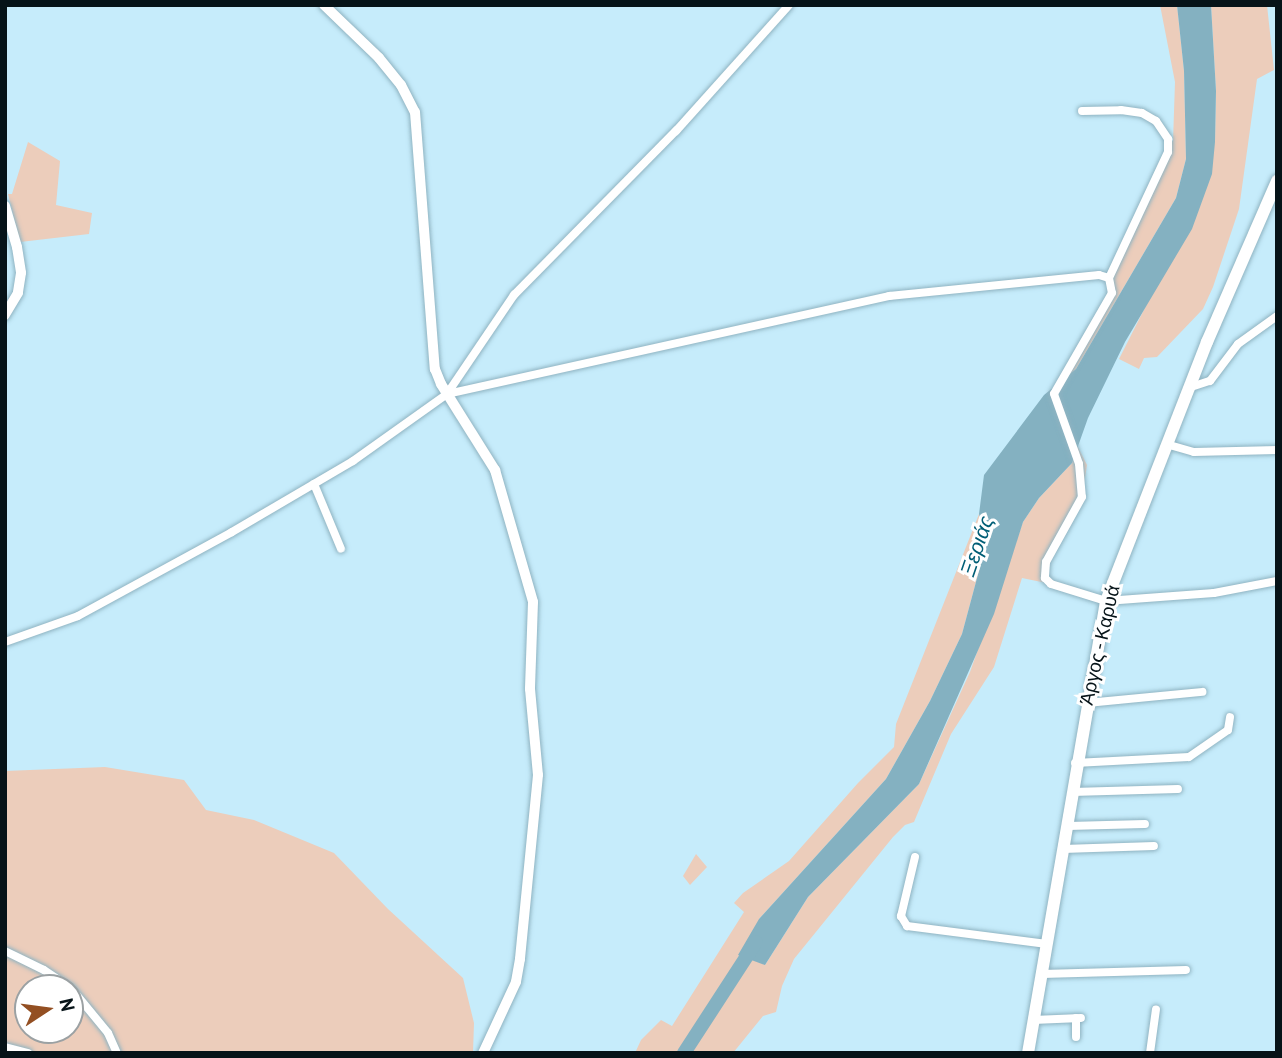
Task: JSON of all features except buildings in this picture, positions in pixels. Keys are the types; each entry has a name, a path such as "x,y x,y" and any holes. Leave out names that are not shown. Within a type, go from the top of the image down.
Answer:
{"main road":[{"name":"Άργος - Καρυά","path":"1028,1053 1106,601 1166,444 1191,387 1206,342 1277,181"}],"street":[{"path":"324,5 379,58 401,85 415,112 420,145 436,374 495,470 534,608 530,689 538,775 520,959 516,982 483,1053"},
{"path":"5,642 96,607 314,484 385,440 447,394 514,295 676,131 789,5"},
{"path":"1082,111 1121,110 1142,113 1165,131 1168,152 1109,278 1112,293 1054,394 1079,464 1082,497 1046,562 1044,572 1051,584 1106,601 1214,593 1277,580"},
{"path":"5,206 17,247 21,273 18,293 5,316"},
{"path":"447,394 889,296 1099,275 1109,278"},
{"path":"1191,387 1210,381 1238,344 1277,316"},
{"path":"1166,444 1194,452 1277,450"},
{"path":"314,484 341,549"},
{"path":"1087,703 1202,692"},
{"path":"1076,763 1187,757 1228,730 1230,717"},
{"path":"1072,792 1178,789"},
{"path":"1068,826 1145,824"},
{"path":"1063,849 1154,846"},
{"path":"915,857 901,916 907,926 1047,944"},
{"path":"5,951 44,970 71,988 108,1033 117,1053"},
{"path":"1042,974 1186,970"},
{"path":"1150,1053 1156,1009"},
{"path":"1033,1020 1079,1018 1076,1037"},
{"path":"5,1047 28,1053"}],"shaded area":[{"path":"1160,5 1177,5 1184,71 1186,159 1176,198 1076,369 1061,382 1112,293 1109,278 1168,146 1173,141 1175,82"},
{"path":"1211,5 1267,5 1274,70 1257,79 1239,209 1213,287 1203,309 1157,357 1144,358 1139,369 1119,359 1157,284 1215,142 1216,91"},
{"path":"28,142 60,161 56,205 92,213 89,234 20,242 8,194 12,194"},
{"path":"1077,445 1087,465 1082,497 1044,572 1051,584 1022,578 994,667 951,734 914,822 905,825 893,837 794,959 782,986 776,1012 763,1016 733,1053 635,1053 641,1040 661,1020 672,1026 744,912 734,903 743,893 789,861 894,747 896,724 979,514 987,541 962,634 930,701 886,779 759,919 765,965 808,897 919,784 970,672 1023,522 1039,498 1072,463"},
{"path":"105,767 184,780 206,810 254,820 334,853 388,909 463,978 474,1023 473,1053 5,1053 5,771"},
{"path":"696,854 707,867 690,885 683,876"}],"water":[{"path":"1177,5 1211,5 1216,91 1215,142 1212,174 1192,229 1125,342 1088,418 1072,463 1039,498 1023,522 994,614 919,784 808,897 765,965 738,955 759,919 886,779 930,701 962,634 987,541 979,514 984,475 1044,395 1076,369 1176,198 1186,159 1184,71"}],"waterway":[{"name":"Ξεριάς","path":"684,1053 756,942"}]}
